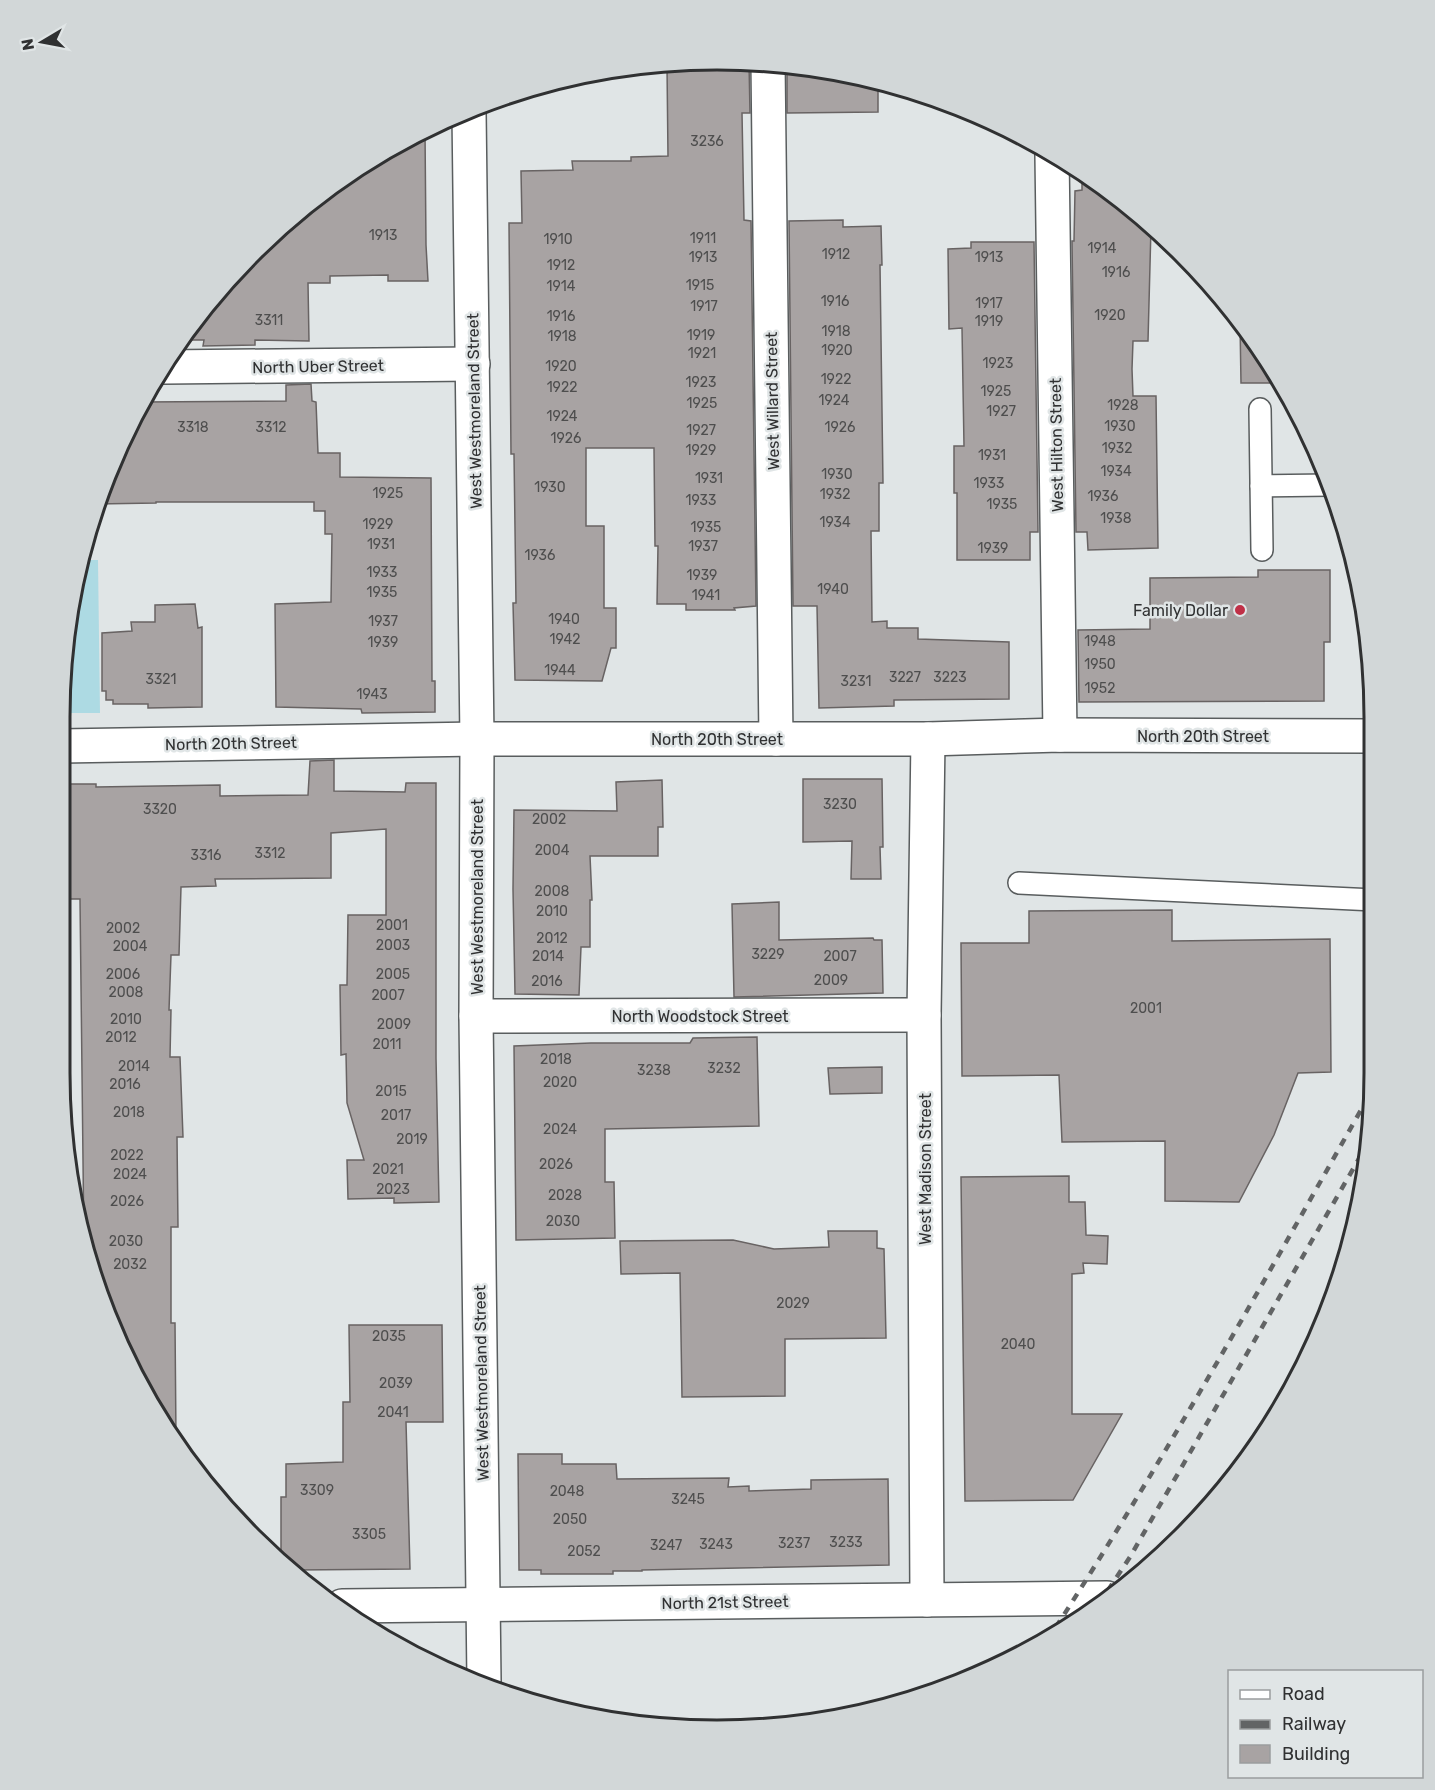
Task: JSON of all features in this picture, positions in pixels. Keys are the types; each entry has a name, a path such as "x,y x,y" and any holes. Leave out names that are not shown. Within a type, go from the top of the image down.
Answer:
{"street":[{"name":"West Willard Street","path":"768,73 776,739"},
{"name":"West Westmoreland Street","path":"469,120 477,739 476,1016 484,1675"},
{"name":"West Hilton Street","path":"1052,164 1060,735"},
{"name":"North Uber Street","path":"174,367 473,364"},
{"name":"North 20th Street","path":"71,746 477,739 928,739 1060,735 1364,736"},
{"name":"West Madison Street","path":"927,1600 924,1015 928,739"},
{"name":"North Woodstock Street","path":"476,1016 924,1015"},
{"name":"North 21st Street","path":"352,1606 1094,1598"}],"lane":[{"path":"1260,409 1262,550"},
{"path":"1261,486 1321,485"},
{"path":"1019,883 1364,900"}],"shaded area":[{"path":"91,560 98,560 100,713 71,713 76,633"}],"building":[{"path":"718,70 749,71 750,113 742,113 744,220 751,221 756,606 734,608 735,610 686,610 686,604 657,604 658,546 655,546 654,448 586,448 586,526 604,526 604,608 616,608 616,648 611,648 602,681 515,680 513,603 516,603 514,454 511,454 509,223 522,223 521,171 573,170 572,161 631,161 631,157 668,156 667,73"},
{"path":"787,75 844,83 878,91 878,112 787,113"},
{"path":"425,140 428,281 388,281 388,275 330,276 330,283 308,283 309,341 255,340 255,345 203,346 204,340 193,340 231,291 291,231 358,180"},
{"path":"1082,184 1151,237 1148,341 1133,341 1132,369 1133,396 1156,396 1158,548 1088,550 1087,532 1076,532 1072,241 1074,241 1075,191 1082,190"},
{"path":"843,220 843,227 881,226 883,483 879,483 879,531 871,531 872,622 887,621 887,628 918,628 918,639 1009,642 1009,699 894,700 894,706 819,708 817,606 793,606 789,221"},
{"path":"971,242 1034,242 1038,532 1030,532 1030,560 957,560 954,446 964,446 962,328 949,329 948,249 971,248"},
{"path":"1240,337 1271,383 1241,383"},
{"path":"311,384 312,401 316,402 318,453 340,453 340,477 431,478 432,681 435,681 435,712 362,713 361,709 276,707 275,604 331,602 332,534 325,534 325,511 314,511 314,502 107,504 137,431 153,402 286,401 286,385"},
{"name":"Family Dollar","path":"1258,570 1330,570 1330,642 1324,642 1324,701 1079,702 1078,630 1150,629 1150,578 1258,577"},
{"path":"195,604 198,628 202,627 202,707 148,708 148,704 113,704 113,700 106,700 106,691 102,691 102,633 132,631 131,622 155,622 155,605"},
{"path":"334,760 334,791 405,792 406,783 436,783 436,1058 439,1202 394,1203 394,1198 348,1199 347,1160 364,1160 347,1103 346,1054 341,1055 340,985 347,985 348,915 386,915 386,829 331,833 331,878 215,879 216,886 181,887 179,955 171,955 169,1010 171,1010 170,1057 180,1057 183,1137 177,1137 178,1227 171,1227 171,1323 175,1323 176,1426 137,1359 120,1320 105,1280 83,1201 80,899 71,899 71,784 96,784 96,787 220,785 220,796 308,795 310,761"},
{"path":"803,779 882,779 881,879 851,879 852,841 803,842"},
{"path":"662,780 663,827 658,827 658,856 590,856 592,900 590,900 590,947 581,947 579,995 515,994 514,810 617,811 616,782"},
{"path":"779,902 779,940 873,938 882,940 883,993 734,997 732,904"},
{"path":"1172,910 1172,941 1330,939 1331,1072 1298,1073 1274,1135 1239,1202 1165,1201 1165,1141 1062,1142 1059,1075 962,1076 961,943 1029,943 1029,911"},
{"path":"757,1037 759,1126 605,1129 605,1182 614,1182 615,1238 516,1240 514,1046 690,1043 693,1038"},
{"path":"882,1067 882,1093 830,1094 828,1068"},
{"path":"1069,1176 1069,1202 1085,1202 1086,1235 1108,1236 1107,1264 1083,1263 1084,1273 1072,1274 1072,1414 1122,1414 1073,1500 965,1501 961,1177"},
{"path":"828,1231 877,1231 877,1248 884,1249 886,1338 785,1339 785,1396 682,1397 680,1273 621,1274 620,1241 733,1240 774,1249 829,1247"},
{"path":"349,1325 442,1325 443,1422 406,1422 410,1569 304,1570 281,1550 281,1497 286,1497 286,1464 343,1462 343,1402 350,1402"},
{"path":"518,1454 562,1454 562,1464 616,1464 617,1479 729,1478 728,1487 749,1486 749,1491 811,1489 811,1480 888,1479 889,1565 642,1570 613,1571 613,1574 541,1574 541,1570 519,1570"}],"railway":[{"path":"1060,1621 1174,1436 1363,1106"},
{"path":"1111,1586 1130,1557 1359,1159"}],"place":[{"name":"Family Dollar","path":"1240,610"}]}
